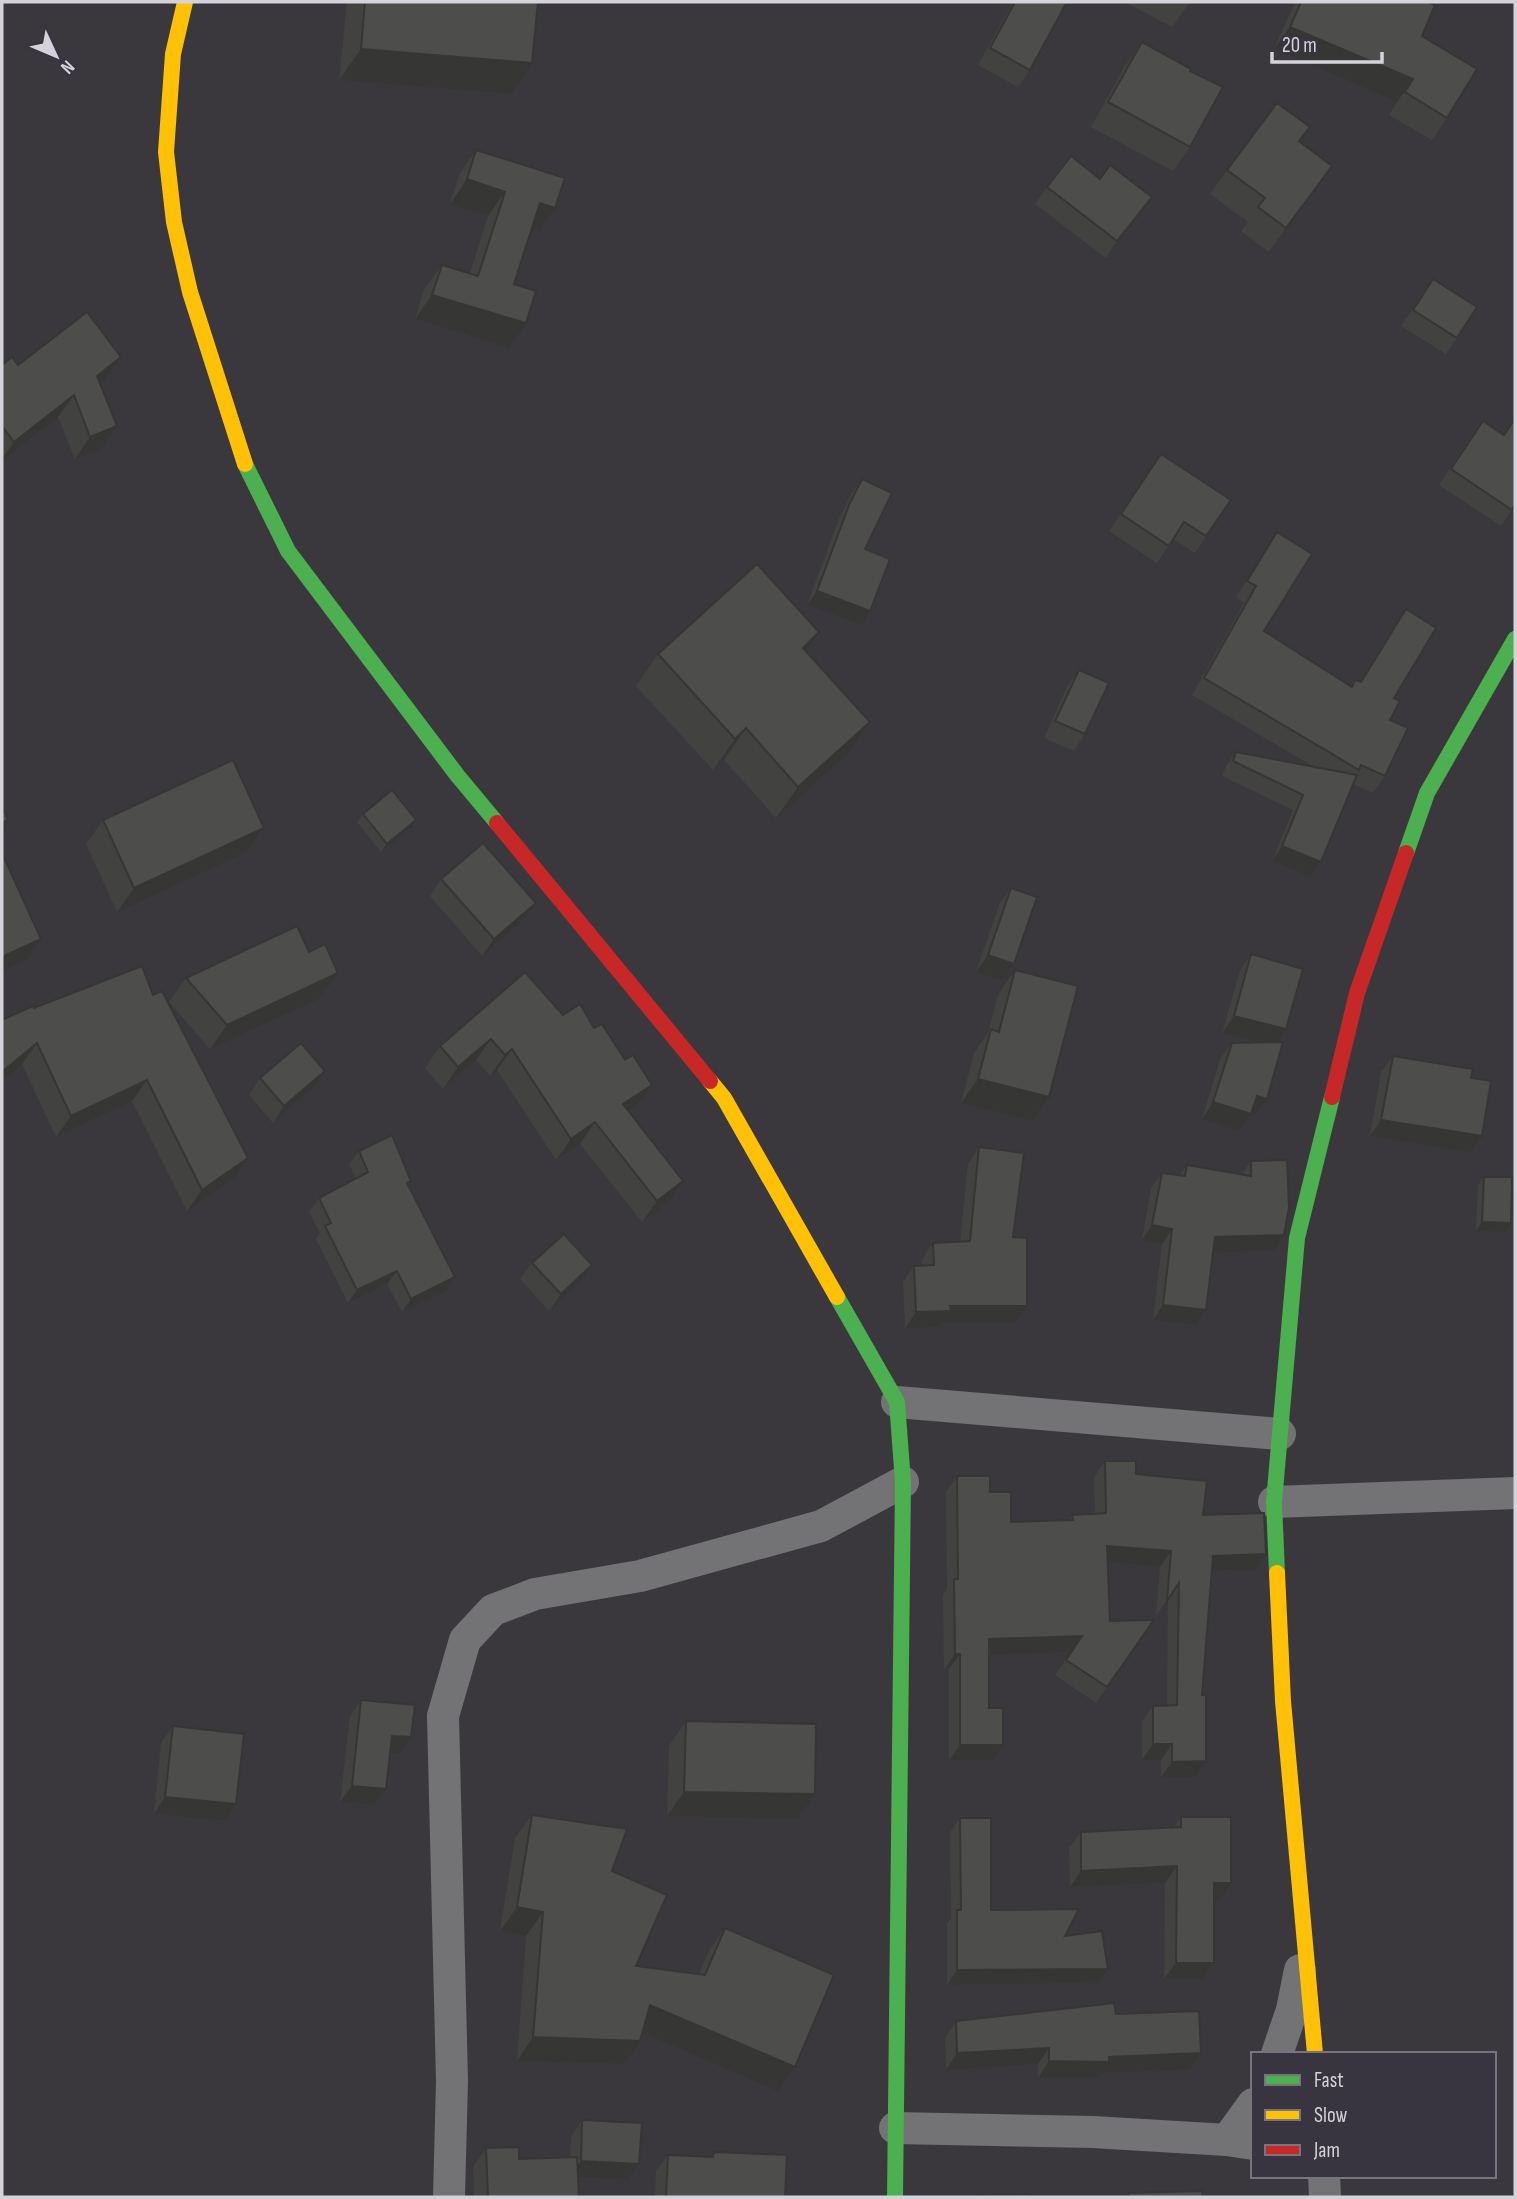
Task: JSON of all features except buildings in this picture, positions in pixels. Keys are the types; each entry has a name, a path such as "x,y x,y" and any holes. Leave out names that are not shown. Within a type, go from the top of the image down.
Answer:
{"street":[{"path":"185,2 173,54 166,152 174,222 190,292 246,467 282,539 296,562 457,775 724,1098 897,1402 903,1482 895,2197"},
{"path":"1315,2052 1283,1701 1274,1502 1297,1238 1357,993 1427,793 1515,639"},
{"path":"897,1402 1280,1434"},
{"path":"449,2197 452,2081 443,1716 466,1640 493,1610 535,1594 640,1576 821,1526 903,1482"},
{"path":"1274,1502 1515,1493"},
{"path":"1278,2052 1299,1981 1305,1934"},
{"path":"895,2128 1093,2133 1240,2142 1251,2110"},
{"path":"1324,2178 1325,2197"}],"traffic: fast":[{"path":"245,464 288,551 457,775 497,823"},
{"path":"1406,853 1427,793 1515,639"},
{"path":"1277,1573 1274,1502 1297,1238 1332,1097"},
{"path":"837,1297 897,1402 903,1482 895,2197"}],"traffic: slow":[{"path":"185,2 173,54 166,152 174,222 190,292 245,464"},
{"path":"710,1081 724,1098 837,1297"},
{"path":"1277,1573 1283,1701 1315,2052"}],"traffic: jam":[{"path":"497,823 710,1081"},
{"path":"1332,1097 1357,993 1406,853"}]}
